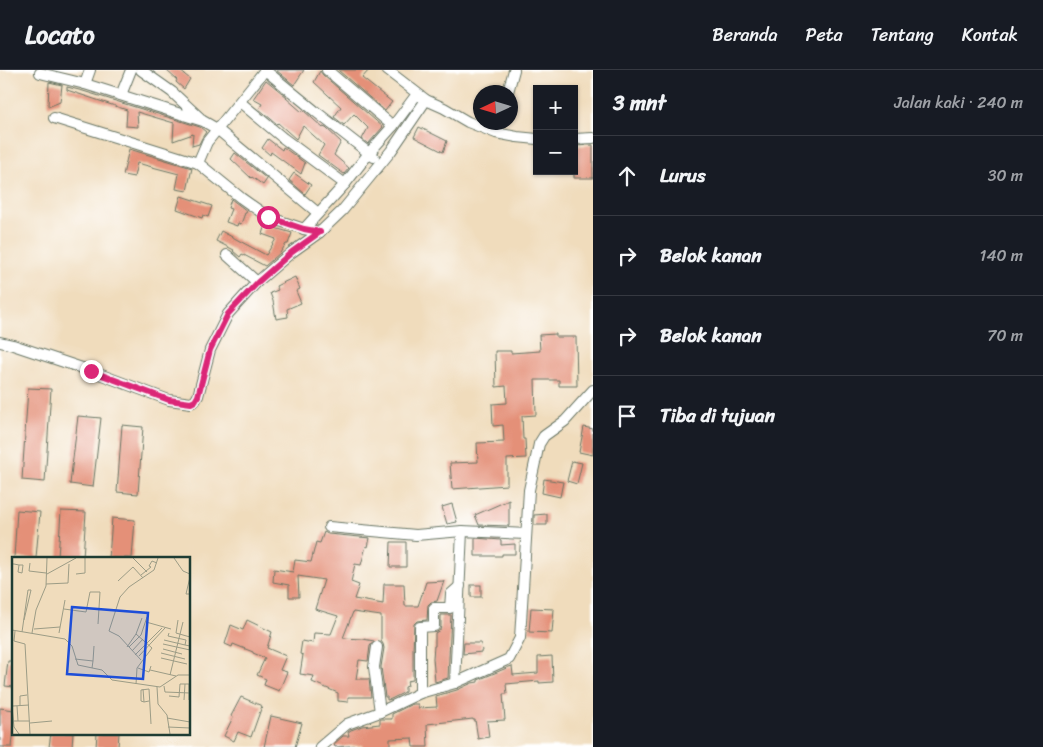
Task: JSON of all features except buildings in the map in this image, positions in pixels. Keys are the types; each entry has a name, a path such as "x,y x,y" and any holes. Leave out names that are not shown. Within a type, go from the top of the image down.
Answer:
{"street":[{"path":"85,84 90,70"},
{"path":"121,95 131,70"},
{"path":"141,70 172,92 203,121"},
{"path":"198,162 207,142 265,70 314,111 382,163"},
{"path":"327,70 393,126"},
{"path":"388,70 426,100 468,122 496,133 533,139"},
{"path":"510,85 514,70"},
{"path":"40,73 85,84 203,121 217,129 318,213"},
{"path":"304,229 346,184 417,94"},
{"path":"0,342 91,371 169,400 191,403 195,401 210,350 228,314 258,282 292,252 320,232 342,211 391,152 426,100"},
{"path":"240,102 283,138 346,184"},
{"path":"54,118 198,162 241,198 268,217 304,229 320,232"},
{"path":"578,139 593,138"},
{"path":"227,254 258,282"},
{"path":"320,747 347,724 509,659 520,638 529,490 539,444 544,436 565,421 593,390"},
{"path":"329,527 416,535 462,531 526,534"},
{"path":"455,682 462,531"},
{"path":"420,694 420,627 434,626 434,608 450,608 451,594 460,586"},
{"path":"377,647 374,667 380,712"}],"route":[{"path":"91,371 169,400 191,403 195,401 210,350 228,314 258,282 292,252 320,232 304,229 268,217"}]}
